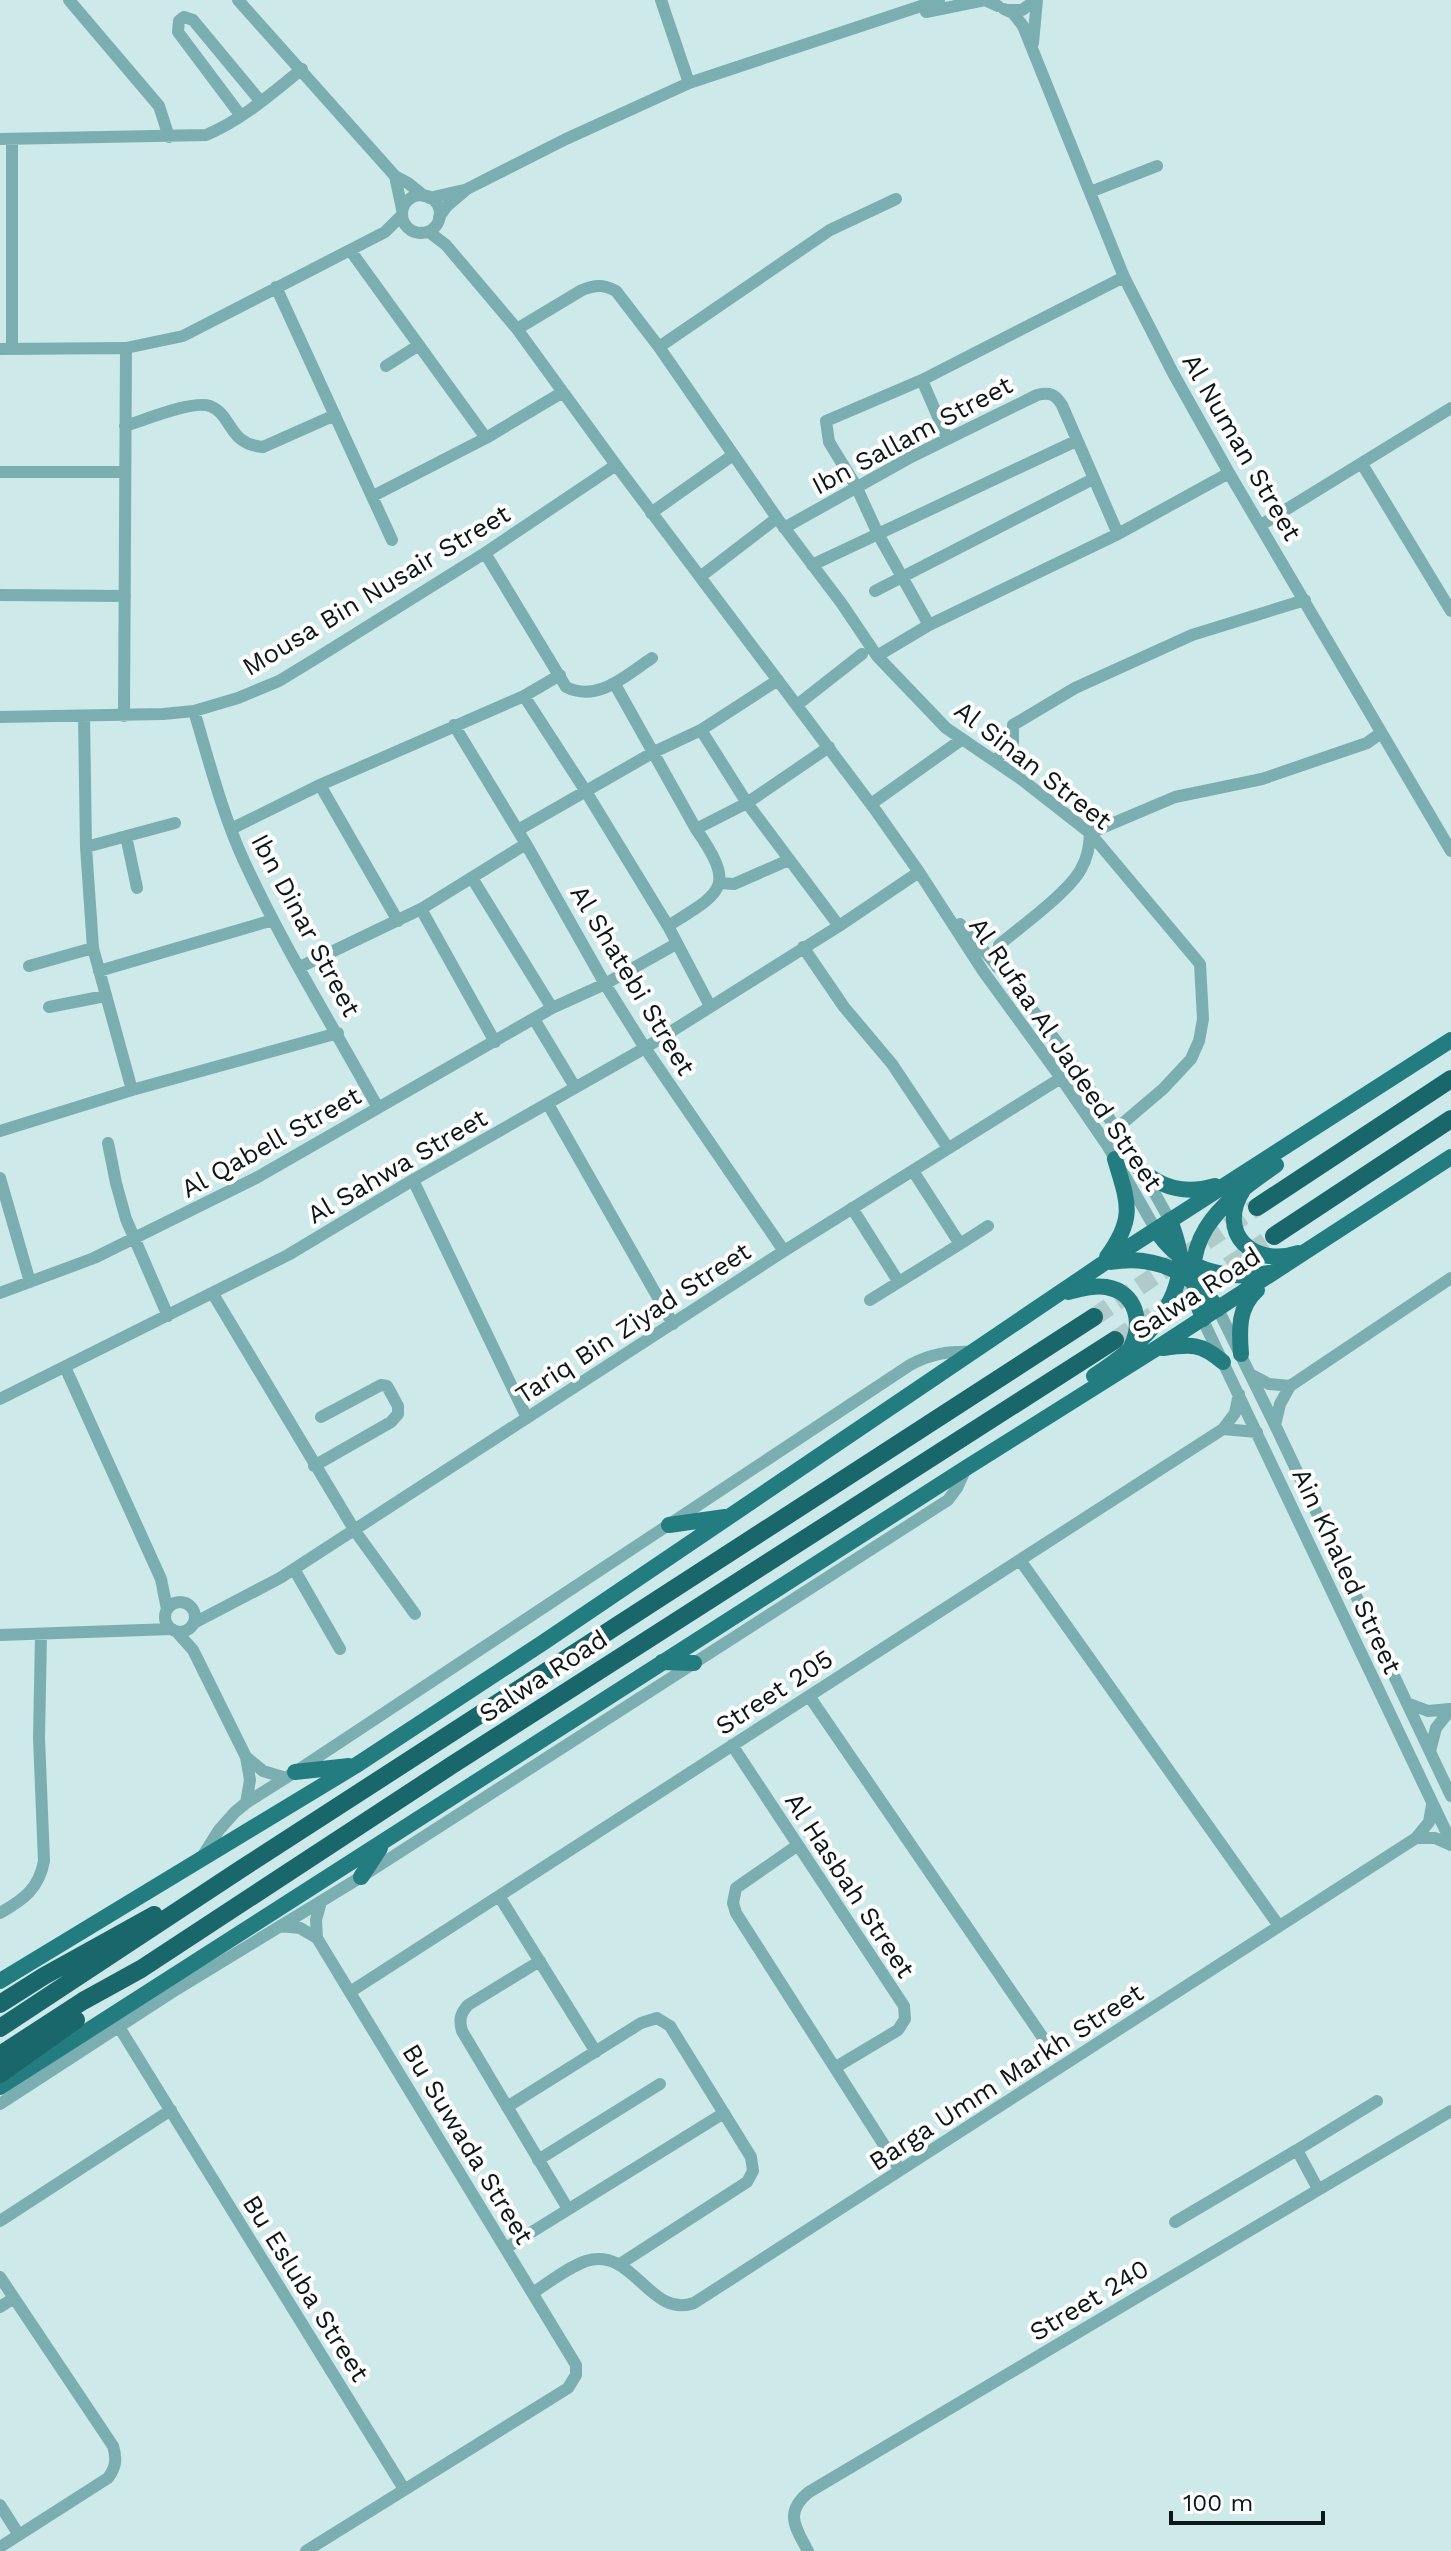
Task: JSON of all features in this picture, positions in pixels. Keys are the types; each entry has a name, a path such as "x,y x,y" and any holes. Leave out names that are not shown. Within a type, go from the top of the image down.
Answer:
{"highway":[{"name":"Salwa Road","path":"1257,1207 1451,1079"},
{"name":"Salwa Road","path":"1274,1236 1451,1119"},
{"name":"Salwa Road","path":"0,2028 1094,1317"},
{"name":"Salwa Road","path":"0,2055 83,2001 141,1969 452,1765 1123,1344"},
{"path":"0,2004 133,1925 238,1871"},
{"path":"0,2074 141,1969"}],"main road":[{"path":"1138,1167 1158,1183 1178,1190 1239,1183 1303,1146 1312,1131 1451,1040"},
{"name":"Salwa Road","path":"0,2087 1203,1319 1451,1157"},
{"path":"1101,1265 1118,1242 1128,1212 1115,1159"},
{"path":"1239,1183 1234,1226 1249,1250 1264,1256 1280,1257 1312,1249"},
{"path":"1123,1344 1157,1323 1215,1213 1239,1183"},
{"name":"Salwa Road","path":"0,1981 355,1766 544,1642 1101,1265 1163,1225 1239,1183"},
{"path":"1163,1225 1186,1269 1203,1319"},
{"path":"1101,1265 1127,1259 1220,1274 1249,1276 1276,1272"},
{"path":"1186,1269 1218,1309"},
{"path":"1241,1354 1239,1330 1245,1303 1276,1272"},
{"path":"966,1468 1002,1436 1106,1368 1138,1329 1135,1308 1126,1296 1106,1287 1057,1295"},
{"path":"1157,1348 1199,1345 1223,1362"},
{"path":"669,1525 731,1516"},
{"path":"662,1662 694,1663"},
{"path":"290,1775 355,1766"},
{"path":"361,1877 384,1841"},
{"path":"142,1996 177,1989"}],"street":[{"path":"69,0 159,106 169,137"},
{"path":"238,0 395,176 438,208 439,219"},
{"path":"661,0 689,83"},
{"path":"385,232 418,233 431,230 447,206 467,189 566,139 689,83 939,0"},
{"path":"860,26 877,25 968,2 985,0 1022,10 1036,0"},
{"name":"Al Numan Street","path":"1033,47 1036,0"},
{"name":"Al Numan Street","path":"998,5 1013,13 1033,47 1124,277 1173,373 1451,851"},
{"path":"241,116 178,32 179,21 184,17 193,20 261,102"},
{"path":"302,69 226,127 206,135 6,139 6,349 126,348 183,336 385,232 413,197 467,189"},
{"path":"1090,192 1157,166"},
{"path":"395,176 406,226 418,233"},
{"path":"659,347 830,230 896,199"},
{"name":"Al Rufaa Al Jadeed Street","path":"439,219 446,245"},
{"name":"Al Rufaa Al Jadeed Street","path":"418,233 429,232 446,245 517,329 651,513 871,804 983,971 1163,1225"},
{"path":"350,250 486,438"},
{"path":"929,625 878,534 856,486 829,442 826,421 922,380 1124,277"},
{"name":"Al Sinan Street","path":"517,329 593,285 616,291 659,347 877,656 946,728 1090,833 1200,964 1203,1019 1199,1041 1191,1059 1163,1089 1116,1129"},
{"path":"276,287 392,540"},
{"path":"386,366 419,345"},
{"path":"124,716 126,348"},
{"path":"922,380 947,438"},
{"path":"373,496 486,438 563,392"},
{"name":"Ibn Sallam Street","path":"700,577 781,523 947,438 1048,392 1056,396 1062,405 1118,534"},
{"path":"125,426 194,405 210,406 220,413 242,441 263,447 335,415"},
{"path":"1261,525 1451,408"},
{"path":"812,565 1076,441"},
{"path":"651,513 733,455"},
{"path":"1362,464 1450,607"},
{"name":"Mousa Bin Nusair Street","path":"0,717 124,716 194,711 238,698 279,681 485,553 616,465"},
{"path":"0,472 124,472"},
{"path":"877,656 929,625 1118,534 1229,473"},
{"path":"875,591 1093,479"},
{"path":"485,553 566,687 578,693 593,693 652,658"},
{"path":"0,595 125,596"},
{"path":"995,761 1013,743 1013,725 1075,688 1192,635 1305,600"},
{"path":"797,705 862,654"},
{"path":"231,829 320,785 524,696 560,675"},
{"path":"518,830 654,752 701,730 778,680"},
{"path":"612,684 719,869 720,883 713,896 668,926"},
{"path":"524,696 668,926 710,1006"},
{"name":"Ibn Dinar Street","path":"194,711 231,829 273,920 378,1108"},
{"path":"84,716 86,847 93,948 132,1090"},
{"name":"Al Shatebi Street","path":"454,725 645,1048 784,1251"},
{"path":"701,730 747,803 839,926"},
{"path":"973,939 988,945 999,945 1069,885 1080,872 1088,853 1090,833 1175,797 1262,779 1367,743 1381,733"},
{"path":"871,804 961,740"},
{"path":"696,829 747,803 829,747"},
{"path":"320,785 398,921"},
{"path":"86,847 175,823"},
{"path":"126,836 137,888"},
{"path":"300,967 421,909 526,844"},
{"path":"720,883 734,884 789,860"},
{"name":"Al Sahwa Street","path":"0,1399 288,1255 645,1048 919,872"},
{"path":"472,878 552,1008"},
{"name":"Al Rufaa Al Jadeed Street","path":"936,899 997,967 1075,1068 1138,1167 1163,1225"},
{"path":"421,909 495,1042"},
{"path":"99,971 273,920"},
{"name":"Al Qabell Street","path":"0,1293 94,1258 256,1178 552,1008 605,984 676,944"},
{"path":"997,967 999,945"},
{"path":"803,947 844,1007 892,1064 948,1148"},
{"path":"29,966 93,948"},
{"path":"49,1007 105,996"},
{"path":"534,1019 575,1087"},
{"path":"0,1131 132,1090 338,1033"},
{"name":"Tariq Bin Ziyad Street","path":"193,1624 261,1590 355,1531 784,1251 1061,1078"},
{"path":"548,1104 673,1324"},
{"path":"108,1143 119,1195 168,1316"},
{"path":"913,1171 960,1244"},
{"path":"413,1180 527,1418"},
{"path":"1,1181 30,1282"},
{"path":"852,1208 898,1281"},
{"path":"870,1300 988,1226"},
{"path":"1275,1425 1280,1404 1290,1386 1451,1278"},
{"path":"213,1294 355,1531 415,1614"},
{"name":"Ain Khaled Street","path":"1218,1309 1451,1796"},
{"name":"Ain Khaled Street","path":"1203,1319 1451,1843"},
{"name":"Salwa Road","path":"199,1861 226,1821 246,1803 910,1365 941,1352 974,1352"},
{"path":"65,1367 161,1579 167,1623 193,1650 246,1757 250,1780 246,1803"},
{"path":"1250,1374 1269,1384 1290,1386"},
{"path":"314,1466 391,1422 398,1414 398,1406 387,1386 381,1385 321,1417"},
{"path":"1223,1429 1235,1413 1239,1394"},
{"path":"1223,1429 1257,1432"},
{"name":"Street 205","path":"350,1992 1223,1429"},
{"name":"Salwa Road","path":"0,2104 177,1989 361,1877 948,1500 966,1468"},
{"path":"1020,1560 1279,1926"},
{"path":"294,1569 340,1649"},
{"path":"161,1579 188,1604 195,1615 193,1650"},
{"path":"142,1629 175,1603 188,1604"},
{"name":"Tariq Bin Ziyad Street","path":"188,1604 228,1604"},
{"path":"0,1635 142,1629 185,1631 193,1624"},
{"path":"0,1913 30,1895 39,1880 44,1861 39,1738 41,1635"},
{"path":"809,1696 1050,2048"},
{"path":"1407,1703 1428,1711 1451,1709"},
{"path":"1430,1751 1436,1728 1451,1709"},
{"name":"Al Hasbah Street","path":"732,1745 904,2006 906,2013 898,2030 836,2067"},
{"path":"246,1757 263,1771 290,1775"},
{"path":"1416,1838 1429,1822 1432,1802"},
{"path":"1416,1838 1435,1838 1451,1843"},
{"name":"Barga Umm Markh Street","path":"620,2264 662,2301 684,2306 694,2303 1416,1838"},
{"path":"798,1845 736,1888 733,1903 736,1913 900,2170"},
{"path":"499,1896 596,2052"},
{"path":"317,1938 316,1920 321,1902"},
{"path":"280,1926 300,1928 317,1938"},
{"name":"Bu Suwada Street","path":"317,1938 573,2357 576,2375 568,2388 404,2489"},
{"path":"540,1961 468,2005 460,2016 462,2031 568,2209"},
{"path":"507,2107 649,2019 665,2021 751,2157 753,2171 751,2178 620,2264 610,2260 587,2261 533,2293"},
{"name":"Bu Esluba Street","path":"119,2027 404,2489"},
{"path":"538,2160 660,2084"},
{"path":"1175,2222 1377,2101"},
{"path":"0,2221 171,2110"},
{"name":"Street 240","path":"808,2551 793,2518 794,2508 809,2492 1451,2111"},
{"path":"506,2248 724,2113"},
{"path":"1297,2150 1318,2189"},
{"path":"0,2277 116,2454 116,2463 108,2478 0,2547"},
{"path":"0,2307 14,2298"},
{"path":"306,2551 404,2489"},
{"path":"0,2505 19,2535"}],"tunnel":[{"path":"1094,1317 1257,1207"},
{"path":"1115,1340 1274,1236"}]}
